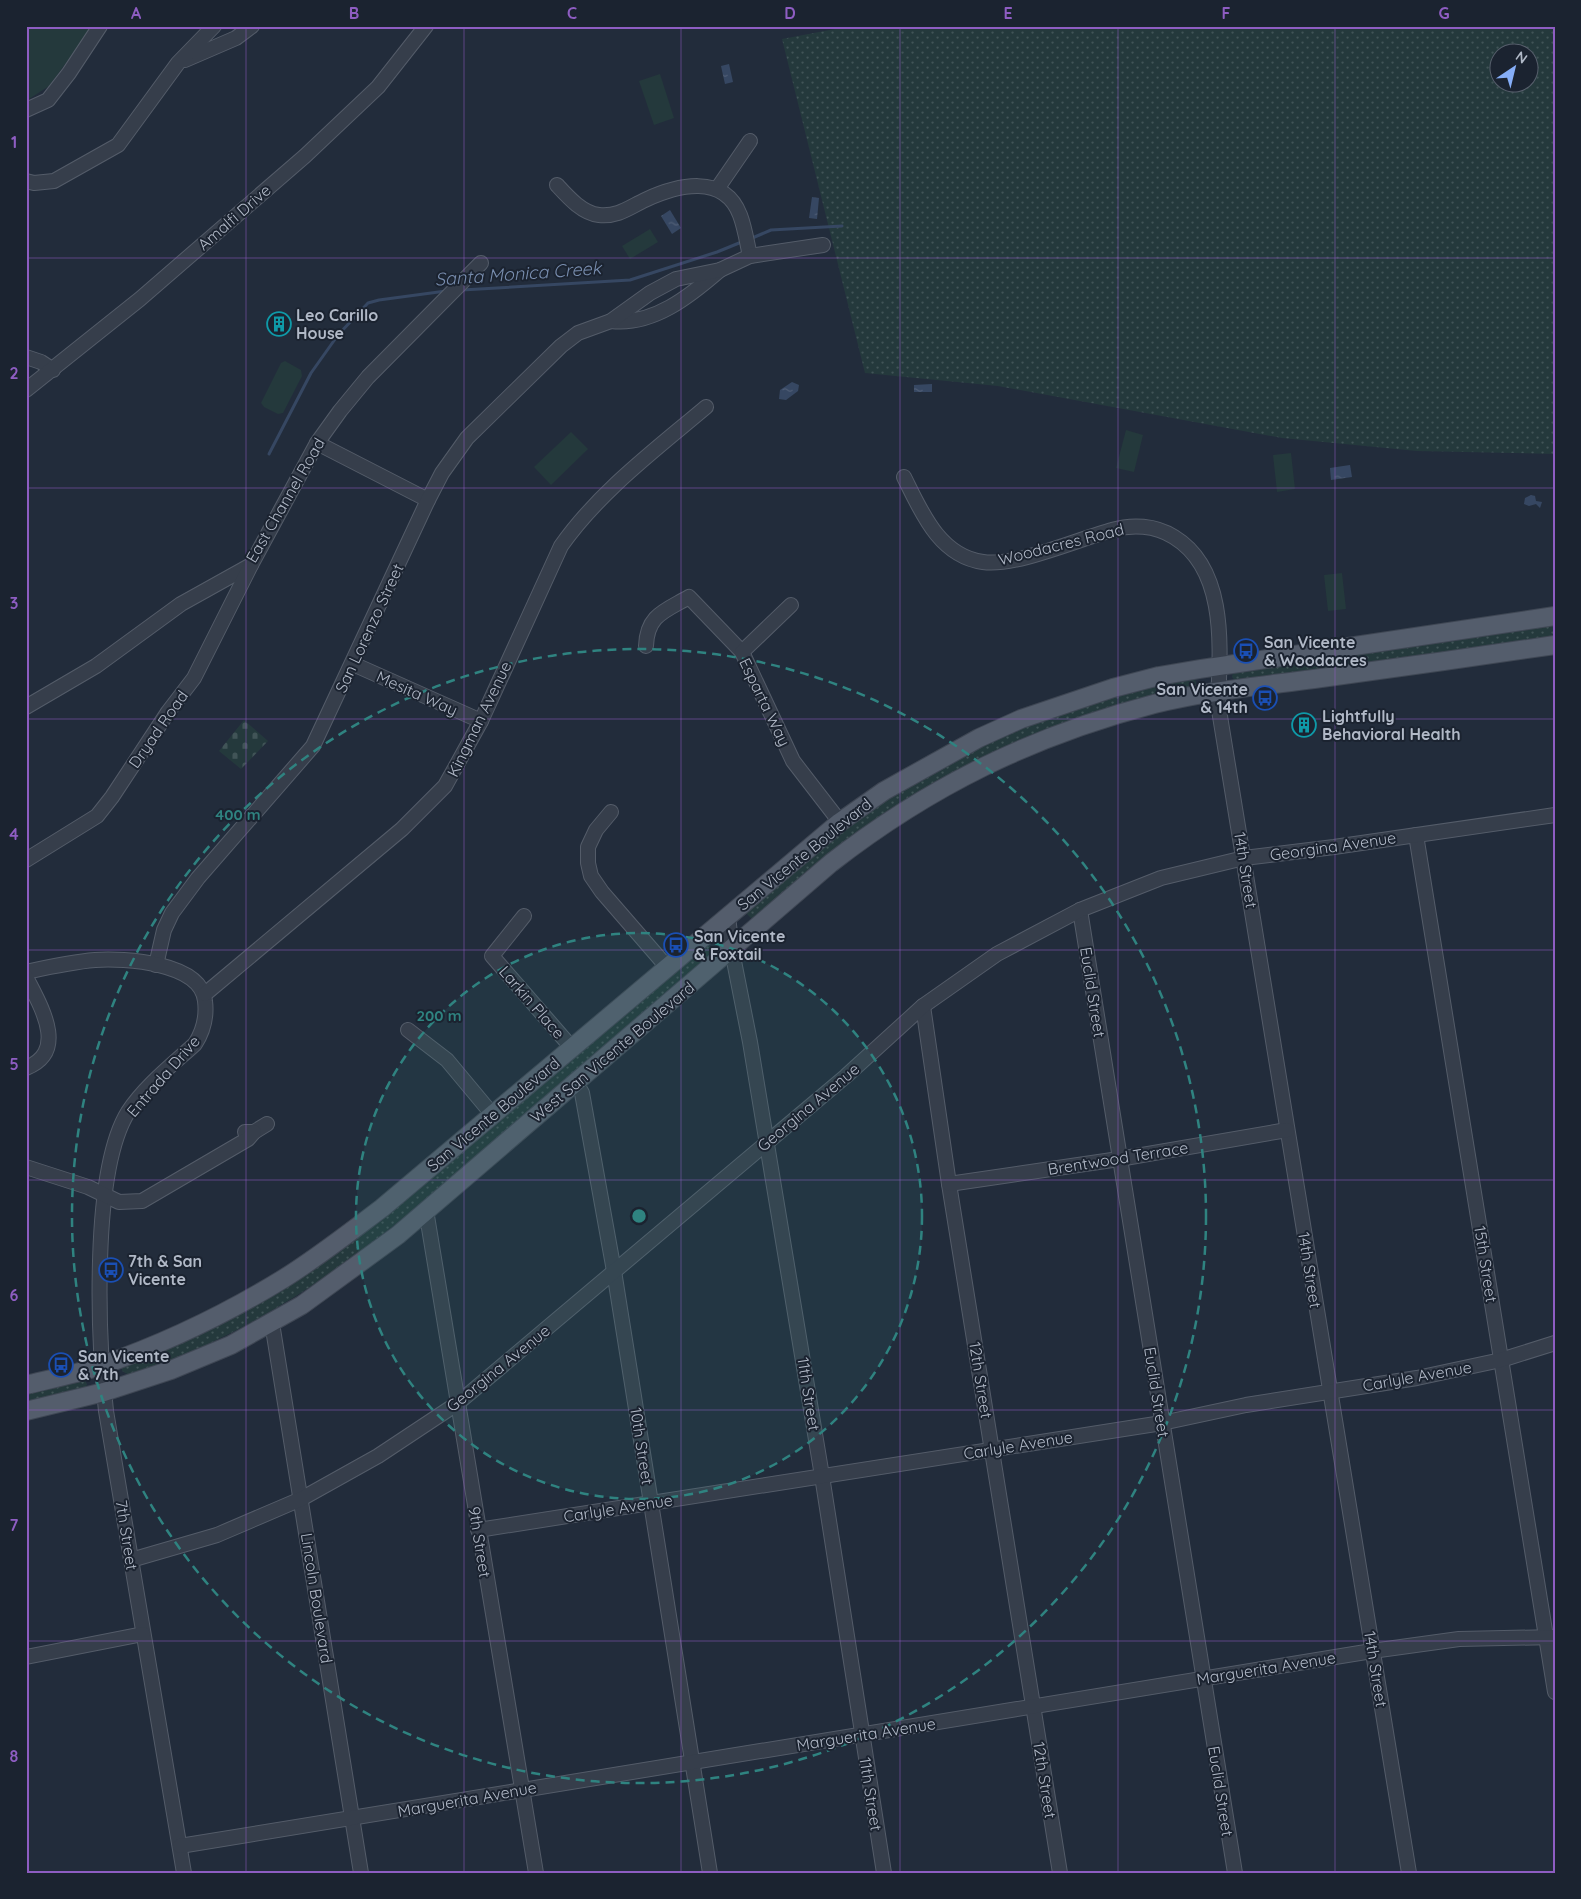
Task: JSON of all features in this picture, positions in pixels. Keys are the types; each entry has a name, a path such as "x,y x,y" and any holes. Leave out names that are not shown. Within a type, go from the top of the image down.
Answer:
{"main road":[{"name":"San Vicente Boulevard","path":"26,1385 101,1366 182,1332 283,1279 325,1251 382,1208 840,822 884,791 935,762 1021,719 1122,685 1159,676 1555,616"},
{"name":"West San Vicente Boulevard","path":"26,1411 104,1392 201,1358 272,1323 302,1305 364,1261 426,1210 575,1081 732,951 786,902 872,831 957,779 1031,745 1084,725 1156,704 1219,692 1555,645"}],"street":[{"path":"26,110 48,100 70,73 100,26"},
{"path":"26,181 34,183 54,181 118,145 178,63 214,26"},
{"path":"178,63 236,38 252,26"},
{"name":"Amalfi Drive","path":"26,390 140,298 341,123 378,87 426,26"},
{"path":"718,189 750,141"},
{"path":"557,185 569,199 586,211 598,215 624,212 645,200 690,185 718,189 732,201 740,215 750,256"},
{"name":"San Lorenzo Street","path":"156,965 164,930 172,913 198,878 313,746 428,500 446,466 467,438 527,379 578,333 611,321 650,293 676,279 720,270 750,256 823,246"},
{"name":"East Channel Road","path":"26,707 96,666 180,604 251,565 318,443 368,377 481,263"},
{"name":"San Lorenzo Street","path":"611,321 624,322 653,316 699,288 720,270"},
{"path":"26,356 41,362 53,370"},
{"name":"Kingman Avenue","path":"205,994 427,806 449,779 481,721 561,546 598,502 706,407"},
{"path":"318,443 428,500"},
{"name":"Woodacres Road","path":"904,477 930,528 942,542 956,551 983,562 1010,560 1127,527 1140,526 1167,532 1188,547 1206,572 1213,592 1220,666"},
{"name":"Dryad Road","path":"26,860 97,816 112,797 168,712 194,678 251,565"},
{"name":"Esparta Way","path":"646,646 647,631 652,620 689,597 742,652 793,761 840,822"},
{"path":"742,652 791,605"},
{"name":"Mesita Way","path":"352,664 481,721"},
{"name":"14th Street","path":"1220,666 1218,704 1409,1873"},
{"path":"611,812 596,830 588,846 588,863 591,876 602,892 667,967"},
{"name":"Georgina Avenue","path":"131,1560 217,1535 301,1499 378,1456 458,1403 846,1076 923,1006 998,954 1080,910 1161,878 1244,858 1555,815"},
{"name":"15th Street","path":"1416,835 1501,1360 1550,1637 1555,1692"},
{"name":"Euclid Street","path":"1080,910 1234,1873"},
{"name":"Larkin Place","path":"524,916 492,956 572,1048"},
{"name":"11th Street","path":"728,916 732,951 767,1141 822,1476 884,1873"},
{"path":"26,972 56,965 96,960 156,965 187,974 205,994"},
{"path":"26,977 43,1011 48,1031 49,1046 36,1064 26,1068"},
{"name":"Entrada Drive","path":"105,1196 113,1147 122,1124 138,1100 198,1040 205,1024 205,994"},
{"name":"12th Street","path":"923,1006 948,1184 1060,1873"},
{"path":"408,1030 447,1060 492,1114"},
{"name":"10th Street","path":"575,1081 582,1093 614,1272 710,1873"},
{"path":"26,1167 88,1187 118,1202 142,1201 195,1166 248,1139 254,1132 267,1124"},
{"name":"Brentwood Terrace","path":"948,1184 1119,1159 1287,1130"},
{"name":"7th Street","path":"105,1196 101,1250 101,1366 104,1392 184,1873"},
{"name":"9th Street","path":"426,1210 536,1873"},
{"name":"Lincoln Boulevard","path":"272,1323 361,1873"},
{"name":"Carlyle Avenue","path":"478,1530 1162,1423 1246,1405 1417,1378 1501,1360 1555,1343"},
{"path":"26,1657 143,1634"},
{"name":"Marguerita Avenue","path":"180,1846 1372,1650 1459,1639 1550,1637"}],"green space":[{"path":"26,26 93,26 49,86 26,101"},
{"path":"838,26 1555,26 1555,454 1417,451 1282,438 998,386 865,373 782,39 835,29"},
{"path":"660,74 674,118 654,125 639,81"},
{"path":"650,229 658,242 630,259 622,246"},
{"path":"285,361 301,370 302,376 283,413 278,414 264,407 261,403 281,363"},
{"path":"1126,430 1143,435 1134,472 1116,468"},
{"path":"571,432 588,449 551,485 534,467"},
{"path":"1291,453 1295,489 1277,492 1273,455"},
{"path":"1342,573 1346,609 1328,611 1324,575"},
{"path":"1555,622 1555,638 1237,683 1232,677 1233,672"},
{"path":"1195,678 1197,688 988,758 757,918 752,919 746,913 816,847 894,791 963,752 1053,713 1134,688"},
{"path":"244,720 268,741 241,769 219,751"},
{"path":"708,942 714,955 454,1176 369,1245 281,1305 234,1332 183,1355 129,1375 122,1371 122,1365 248,1308"},
{"path":"84,1379 87,1384 86,1389 26,1405 26,1389"}],"water":[{"path":"729,64 733,82 725,84 721,66"},
{"path":"812,197 819,198 817,219 809,218"},
{"path":"670,210 681,228 672,234 661,216"},
{"path":"792,382 799,385 798,391 786,400 779,399 780,390"},
{"path":"932,384 932,392 914,392 914,385"},
{"path":"1350,465 1352,477 1331,480 1330,468"},
{"path":"1531,495 1535,496 1536,501 1542,502 1540,508 1536,504 1529,506 1524,504 1525,498"}],"waterway":[{"name":"Santa Monica Creek","path":"750,239 771,230 842,226"},
{"name":"Santa Monica Creek","path":"462,290 630,280 717,252 744,241"},
{"name":"Santa Monica Creek","path":"269,454 311,373 338,335 368,303 446,291"}],"place":[{"name":"Leo Carillo House","path":"279,324"},
{"name":"San Vicente & Woodacres","path":"1246,651"},
{"name":"San Vicente & 14th","path":"1265,698"},
{"name":"Lightfully Behavioral Health","path":"1304,725"},
{"name":"San Vicente & Foxtail","path":"676,945"},
{"name":"7th & San Vicente","path":"111,1270"},
{"name":"San Vicente & 7th","path":"61,1365"}]}
